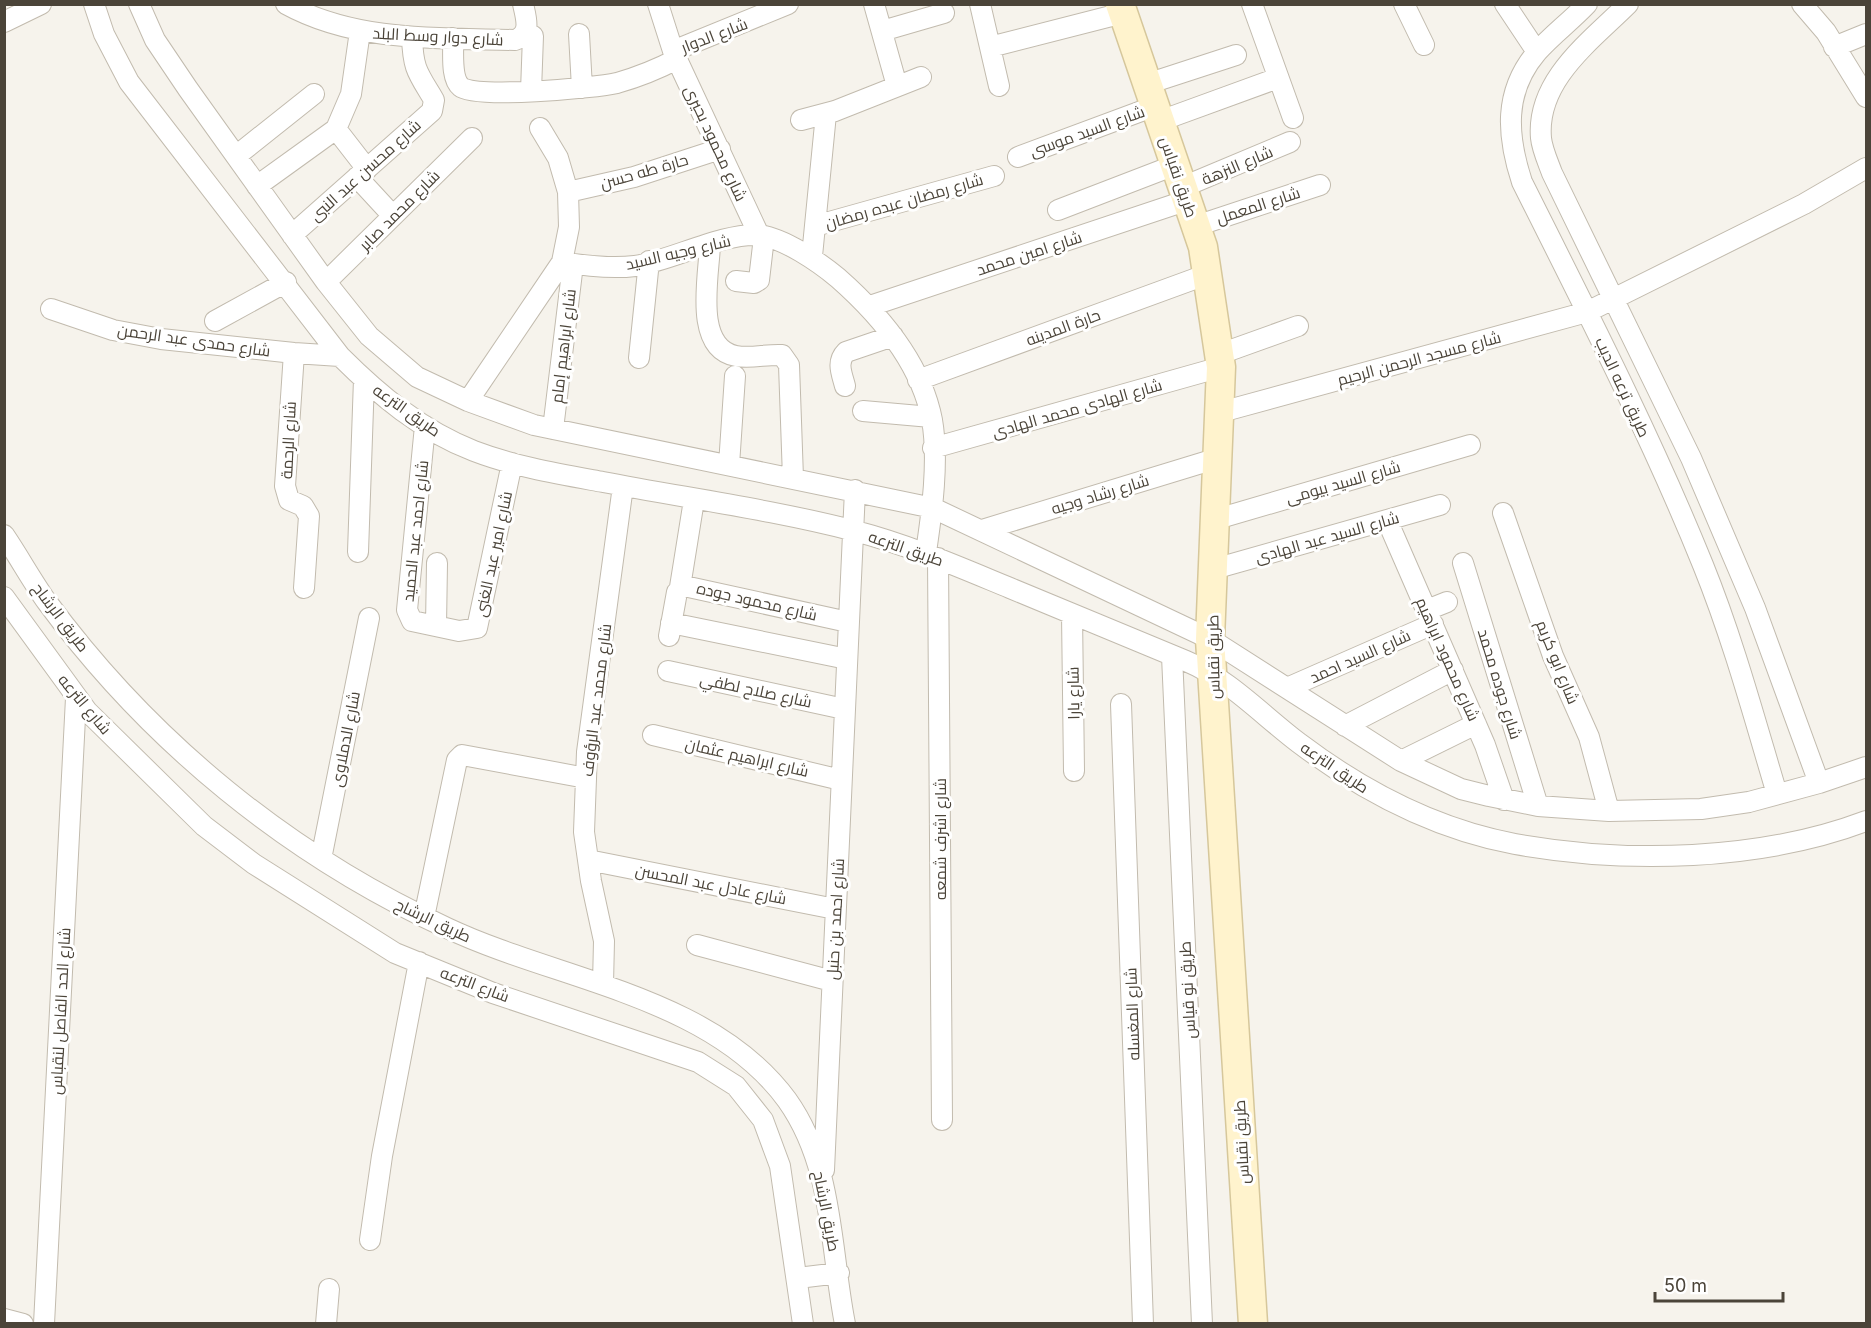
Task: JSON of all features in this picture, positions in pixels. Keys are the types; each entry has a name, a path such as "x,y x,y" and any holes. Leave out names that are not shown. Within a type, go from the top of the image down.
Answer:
{"street":[{"path":"4,22 41,4"},
{"name":"طريق الترعه","path":"94,4 104,34 129,82 286,282 340,356 376,391 425,426 472,450 512,463 853,531 932,555 1212,672 1300,744 1385,799 1416,815 1514,843 1607,854 1712,852 1784,845 1866,820"},
{"name":"طريق الترعه","path":"139,4 155,40 292,235 369,336 417,377 468,401 534,425 933,508 1210,639 1401,761 1461,789 1538,806 1609,811 1701,809 1749,802 1819,783 1866,767"},
{"name":"شارع دوار وسط البلد","path":"286,4 325,12 360,31 412,37 524,38"},
{"path":"523,4 527,24 524,38 531,91"},
{"name":"شارع محمود بحيرى","path":"658,4 675,55 761,236"},
{"name":"شارع الدوار","path":"453,38 456,79 464,89 490,92 582,88 615,83 647,74 675,55 788,4"},
{"path":"874,4 897,86"},
{"path":"980,4 999,86"},
{"path":"1252,4 1293,118"},
{"path":"1404,4 1424,45"},
{"path":"1505,4 1537,52"},
{"name":"طريق ترعه الديب","path":"1587,4 1537,52 1524,70 1513,95 1509,123 1513,154 1522,182 1590,310 1703,565 1741,671 1777,794"},
{"name":"طريق ترعه الديب","path":"1628,4 1567,64 1550,89 1541,116 1541,140 1552,173 1691,458 1755,608 1819,783"},
{"path":"1802,4 1815,17 1866,97"},
{"path":"990,47 1121,9"},
{"name":"طريق نقباس","path":"1121,9 1186,194 1208,274 1220,360 1221,412 1210,639 1253,1323"},
{"path":"882,31 944,13"},
{"name":"شارع دوار وسط البلد","path":"336,129 351,94 360,31"},
{"path":"579,34 582,88"},
{"path":"1834,47 1866,34"},
{"name":"شارع محسن عبد النبى","path":"292,235 432,111 434,100 417,75 412,37"},
{"path":"1154,103 1236,55"},
{"path":"801,120 826,114 921,77"},
{"path":"1154,103 1278,78"},
{"path":"236,156 314,94"},
{"name":"شارع السيد موسى","path":"1018,157 1154,103"},
{"path":"812,256 826,114"},
{"name":"شارع ابراهيم إمام","path":"540,128 558,158 568,192 570,227 553,429"},
{"path":"257,186 336,129 362,173 393,216"},
{"name":"شارع محمد صابر","path":"326,282 472,138"},
{"name":"شارع النزهة","path":"1186,194 1290,142"},
{"name":"حارة طه حسن","path":"568,192 634,177 720,149"},
{"name":"شارع مسجد الرحمن الرحيم","path":"1221,412 1590,310 1804,204 1866,168"},
{"name":"شارع رمضان عبده رمضان","path":"815,226 994,176"},
{"name":"شارع المعمل","path":"1186,194 1320,185"},
{"path":"1058,210 1186,194"},
{"name":"شارع امين محمد","path":"870,306 1186,194"},
{"path":"736,281 754,283 759,280 761,236"},
{"name":"شارع وجيه السيد","path":"567,263 608,267 636,266 710,245 761,236"},
{"name":"شارع اشرف شمعه","path":"761,236 812,256 870,306 893,336 918,380 931,417 942,1120"},
{"path":"710,245 708,330 712,340 725,352 735,356 782,356 789,365 793,478"},
{"path":"639,358 649,261"},
{"path":"468,401 567,263"},
{"name":"حارة المدينه","path":"918,380 1208,274"},
{"path":"215,321 286,282"},
{"name":"شارع حمدى عبد الرحمن","path":"51,309 113,330 161,339 340,356"},
{"name":"شارع الهادى محمد الهادى","path":"933,448 1220,360 1298,326"},
{"path":"845,386 840,363 846,352 893,336"},
{"name":"شارع الرحمة","path":"294,353 285,486 289,500 303,506 309,516 304,588"},
{"path":"729,465 735,376"},
{"path":"358,552 364,379"},
{"path":"863,411 931,417"},
{"name":"شارع احمد عبد الحميد","path":"425,426 407,610 412,621 430,625"},
{"name":"شارع السيد بيومى","path":"1217,519 1470,445"},
{"name":"شارع رشاد وجيه","path":"982,530 1218,458"},
{"name":"شارع امير عبد الغنى","path":"430,625 469,631 477,628 512,463"},
{"name":"شارع محمد عبد الرؤوف","path":"603,984 604,941 584,832 587,752 623,486"},
{"name":"شارع احمد بن حنبل","path":"823,1179 855,490"},
{"path":"680,587 694,500"},
{"name":"شارع السيد عبد الهادى","path":"1214,569 1440,505"},
{"name":"شارع ابو كريم","path":"1503,513 1553,656 1589,737 1609,811"},
{"name":"شارع محمود ابراهيم","path":"1387,519 1476,724 1504,800"},
{"name":"طريق الرشاح","path":"4,535 46,600 95,663 150,721 216,784 289,840 367,889 449,929 603,984 730,1043 757,1064 788,1101 801,1124 823,1179 818,1276"},
{"path":"430,625 437,563"},
{"name":"شارع جوده محمد","path":"1463,563 1538,806"},
{"name":"شارع محمود جوده","path":"847,659 670,629 680,587 690,586 848,622"},
{"name":"طريق الرشاح","path":"4,597 54,668"},
{"path":"1430,617 1447,602"},
{"name":"شارع يارا","path":"1072,614 1074,771"},
{"name":"شارع السيد احمد","path":"1287,688 1430,617"},
{"name":"شارع الدملاوى","path":"321,859 369,618"},
{"name":"طريق نو قياس","path":"1172,656 1202,1323"},
{"name":"شارع الترعه","path":"54,668 76,698 159,784 204,826 254,864 351,927 395,953 494,993 698,1062 736,1086 764,1120 818,1276 845,1323"},
{"path":"1346,726 1453,670"},
{"name":"شارع صلاح لطفي","path":"668,671 844,709"},
{"name":"شارع الحد الفاصل لنقباس","path":"44,1323 76,698"},
{"name":"شارع المغسله","path":"1121,704 1143,1323"},
{"path":"1401,761 1476,724"},
{"name":"شارع ابراهيم عثمان","path":"653,735 841,780"},
{"path":"424,917 458,760 462,755 586,778"},
{"name":"شارع عادل عبد المحسن","path":"588,860 835,909"},
{"path":"697,945 832,981"},
{"path":"370,1240 382,1156 419,962"},
{"name":"شارع الترعه","path":"803,1323 818,1276"},
{"path":"326,1323 329,1289"},
{"path":"4,1319 23,1323"}]}
